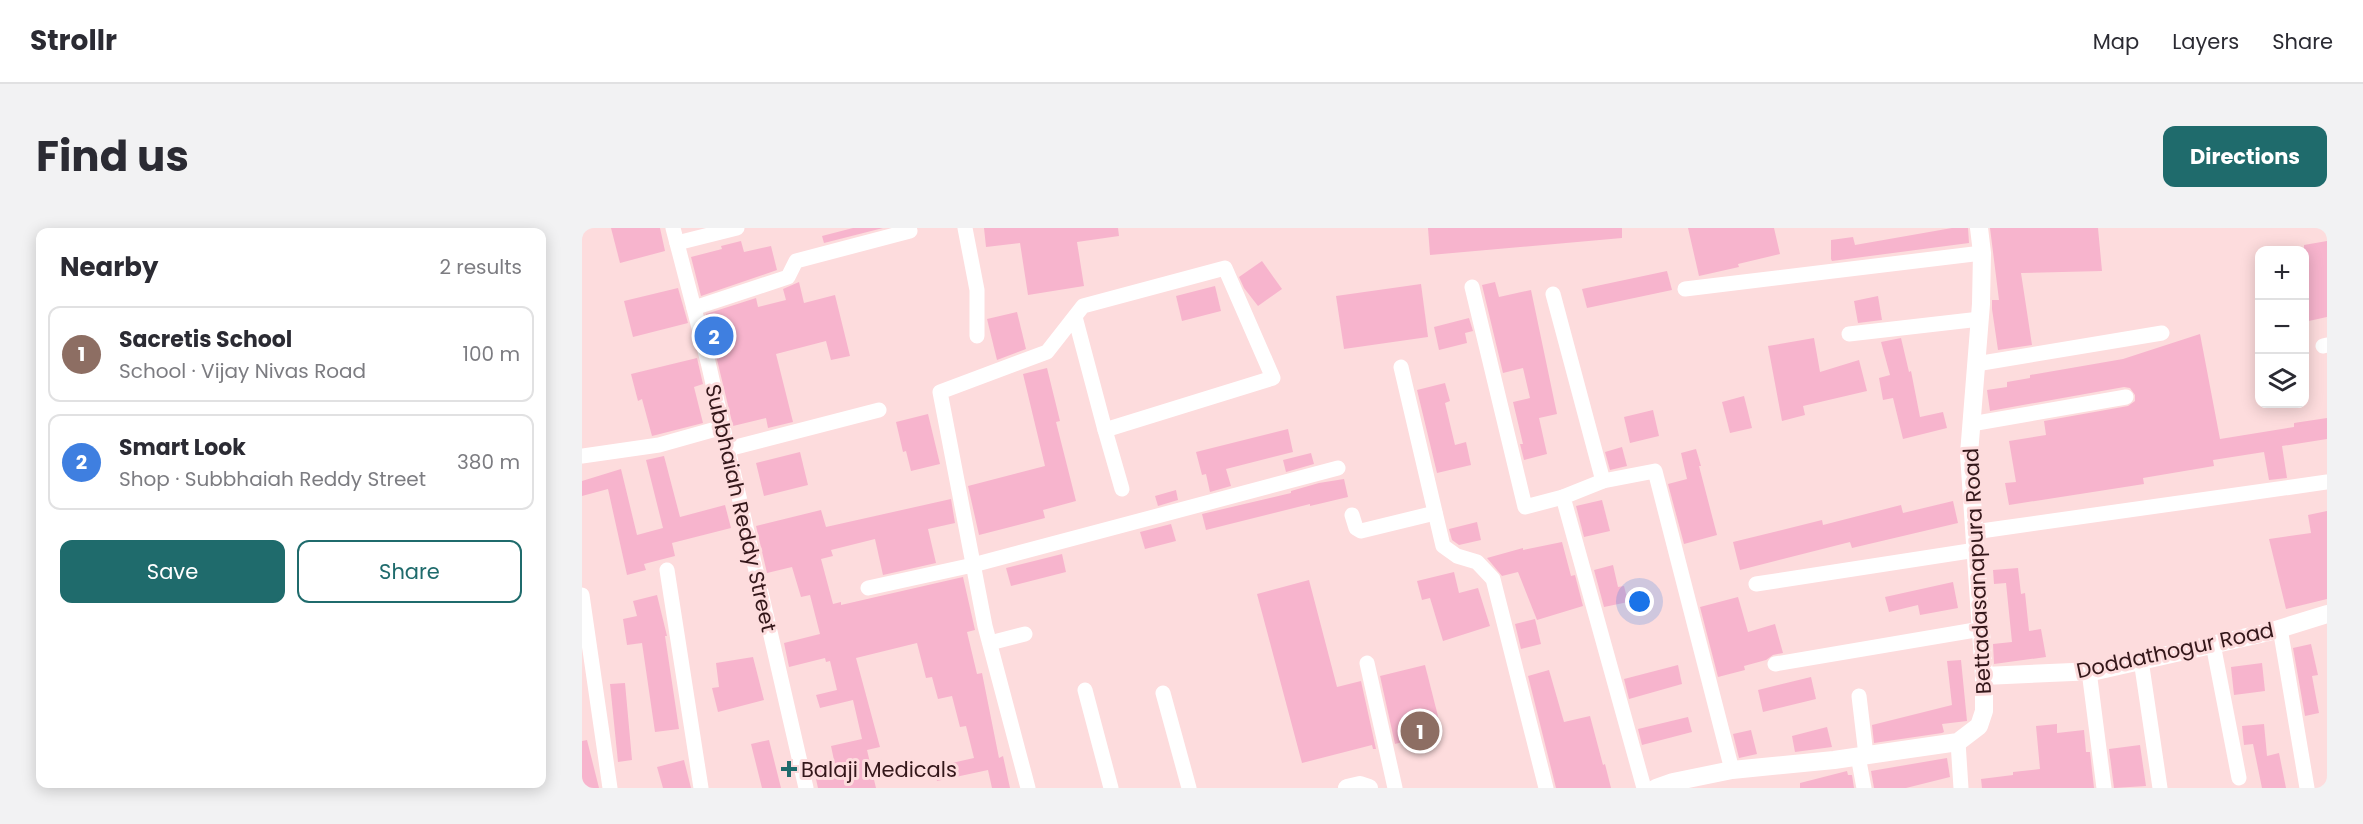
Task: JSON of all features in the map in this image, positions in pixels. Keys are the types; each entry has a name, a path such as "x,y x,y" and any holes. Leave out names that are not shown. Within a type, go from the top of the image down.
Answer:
{"street":[{"path":"675,236 737,228"},
{"path":"965,228 977,290 977,336"},
{"name":"Bettadasanapura Road","path":"1958,742 1979,726 1984,711 1984,676 1969,454 1980,319 1982,253 1979,228"},
{"path":"694,308 788,277 796,261 910,231"},
{"name":"Subbhaiah Reddy Street","path":"675,236 723,427 806,788"},
{"path":"1686,289 1982,253"},
{"path":"1028,788 990,643 940,392 1047,352 1083,306 1225,268 1273,378 1105,430"},
{"path":"1472,287 1525,507 1563,497 1603,482 1655,471 1732,770"},
{"path":"1553,294 1603,482"},
{"path":"1075,317 1122,489"},
{"path":"1849,334 1980,319"},
{"path":"1976,364 2162,333"},
{"path":"1401,367 1443,546 1457,556 1477,562 1493,579 1546,788"},
{"path":"1971,424 2126,397"},
{"path":"728,449 879,411"},
{"path":"582,456 659,445 723,427"},
{"path":"868,588 973,565 1338,468"},
{"path":"1756,584 1975,541 2327,482"},
{"path":"1563,497 1644,788"},
{"path":"1352,516 1356,528 1361,531 1435,513"},
{"path":"667,570 701,788"},
{"path":"582,595 610,788"},
{"name":"Doddathogur Road","path":"1984,676 2089,671 2280,628 2327,614"},
{"path":"2280,628 2307,788"},
{"path":"1774,664 1981,629"},
{"path":"990,643 1025,634"},
{"path":"2213,644 2239,778"},
{"path":"2141,660 2160,788"},
{"path":"1366,663 1395,788"},
{"path":"2089,671 2104,788"},
{"path":"1085,690 1111,788"},
{"path":"1163,693 1189,788"},
{"path":"1859,696 1864,788"},
{"path":"1656,788 1673,782 1732,770 1862,756 1958,742 1961,788"},
{"path":"1347,788 1360,785 1369,788"}],"building":[{"path":"611,228 660,228 665,251 620,263"},
{"path":"853,228 883,228 824,243 822,236"},
{"path":"984,228 1118,228 1119,236 1077,242 1084,286 1028,295 1020,243 986,247"},
{"path":"1428,228 1622,228 1622,238 1430,255"},
{"path":"1688,228 1774,228 1780,254 1699,276"},
{"path":"1952,228 1968,228 1969,243 1832,261 1831,259 1831,240 1853,237 1855,245"},
{"path":"1990,228 2098,228 2102,271 2021,273 2032,345 1998,350 1992,300 1999,300"},
{"path":"741,241 744,252 771,246 777,270 701,296 691,257 722,249 721,246"},
{"path":"2327,241 2327,317 2309,321 2309,246 2304,245"},
{"path":"1262,261 1282,289 1258,306 1244,288 1239,277"},
{"path":"1667,271 1672,290 1587,308 1582,289"},
{"path":"799,282 804,303 835,295 850,356 831,360 826,341 776,354 793,422 768,428 766,418 733,426 706,314 756,298 758,307 786,300 783,289"},
{"path":"1495,282 1499,297 1531,290 1557,414 1539,418 1547,454 1524,460 1520,444 1523,444 1513,402 1530,398 1523,368 1503,373 1482,285"},
{"path":"1421,284 1428,337 1344,349 1336,296"},
{"path":"1215,286 1221,311 1182,321 1176,296"},
{"path":"678,288 688,323 633,337 624,301"},
{"path":"1878,296 1882,320 1858,323 1854,301"},
{"path":"1017,312 1026,349 997,360 987,319"},
{"path":"1469,318 1473,331 1465,333 1467,343 1439,350 1434,327"},
{"path":"2200,334 2220,439 2294,427 2294,423 2327,418 2327,439 2282,446 2287,478 2269,480 2264,452 2213,460 2214,466 2143,478 2144,484 2009,505 2005,483 2016,482 2009,441 2046,435 2044,421 2128,406 2135,401 2135,395 2130,388 2124,387 1990,411 1987,390 2007,387 2007,382 2030,378 2030,375 2123,359"},
{"path":"1814,338 1820,372 1859,360 1867,391 1803,406 1805,415 1782,421 1768,346"},
{"path":"1901,338 1909,372 1911,371 1920,417 1943,412 1947,428 1903,439 1893,398 1883,400 1879,378 1890,375 1881,342"},
{"path":"697,358 703,384 694,387 703,423 652,436 642,399 638,401 631,374"},
{"path":"1047,368 1060,421 1056,422 1076,501 1043,510 1045,518 979,535 968,486 1045,466 1023,374"},
{"path":"1445,383 1450,401 1445,403 1455,445 1466,442 1471,465 1437,473 1417,390"},
{"path":"1744,396 1752,428 1730,433 1722,402"},
{"path":"1653,410 1659,436 1630,443 1624,417"},
{"path":"928,414 940,464 911,471 906,451 903,452 896,422"},
{"path":"1288,429 1293,452 1226,469 1231,486 1210,492 1206,474 1202,475 1196,452"},
{"path":"1622,447 1627,466 1610,470 1605,452"},
{"path":"1696,449 1717,535 1684,544 1668,484 1687,479 1681,453"},
{"path":"800,452 808,485 764,496 756,463"},
{"path":"1311,453 1314,464 1286,472 1283,460"},
{"path":"664,456 680,517 725,505 731,528 672,543 675,556 644,564 646,570 627,575 608,489 582,496 582,481 621,469 637,535 663,528 646,460"},
{"path":"1344,479 1348,497 1206,530 1202,514 1291,493 1291,491 1319,483"},
{"path":"1176,490 1178,500 1158,506 1155,496"},
{"path":"951,499 955,523 928,529 936,563 883,575 875,539 831,550 833,556 821,559 833,604 841,602 841,605 963,577 975,630 967,632 977,674 982,673 999,758 1003,756 1010,788 992,788 988,770 937,781 934,767 974,758 966,726 960,727 952,696 938,699 932,677 926,678 917,643 856,658 880,747 867,750 876,788 818,788 814,770 835,765 831,746 862,739 853,700 820,708 816,695 837,690 830,661 826,662 825,658 789,667 784,643 820,634 810,595 801,597 792,567 767,573 756,526 821,510 826,527"},
{"path":"1602,500 1610,531 1584,537 1576,506"},
{"path":"1953,501 1958,523 1852,548 1850,542 1740,570 1733,542 1822,520 1823,525 1901,505 1903,513"},
{"path":"2327,511 2327,599 2286,609 2269,539 2311,533 2308,515"},
{"path":"1477,522 1481,540 1459,545 1452,540 1449,529"},
{"path":"1171,524 1176,541 1145,549 1140,532"},
{"path":"1562,542 1571,576 1575,575 1583,606 1537,620 1518,572 1502,576 1487,558 1523,548 1523,550"},
{"path":"1062,554 1066,572 1011,586 1006,568"},
{"path":"1613,565 1618,587 1624,586 1628,602 1604,607 1594,570"},
{"path":"2018,568 2021,594 2025,593 2029,631 2041,629 2046,657 1994,664 1993,644 2012,642 2006,583 1994,584 1993,570"},
{"path":"1454,572 1459,593 1478,588 1490,626 1443,641 1430,598 1422,600 1417,581"},
{"path":"1309,580 1337,687 1361,681 1376,749 1373,749 1372,745 1302,763 1257,594"},
{"path":"1953,582 1958,608 1920,615 1918,605 1889,612 1885,597"},
{"path":"657,595 667,636 665,636 679,729 655,732 642,643 627,645 623,619 637,616 633,601"},
{"path":"1738,597 1748,632 1775,624 1783,653 1744,666 1745,670 1718,677 1700,607"},
{"path":"1535,619 1541,644 1521,649 1515,624"},
{"path":"2311,644 2318,675 2312,676 2319,713 2305,716 2293,648"},
{"path":"753,657 764,700 718,712 712,688 719,687 716,663"},
{"path":"1961,660 1967,721 1942,724 1944,732 1942,733 1874,743 1872,725 1952,705 1947,661"},
{"path":"2262,663 2265,691 2234,695 2231,667"},
{"path":"1425,665 1442,732 1395,744 1380,676"},
{"path":"1678,665 1682,684 1629,699 1624,679"},
{"path":"1549,670 1564,722 1590,716 1611,788 1556,788 1528,676"},
{"path":"1811,677 1816,699 1763,712 1758,690"},
{"path":"625,683 632,760 618,762 610,684"},
{"path":"1688,717 1692,732 1642,745 1638,729"},
{"path":"2057,724 2057,733 2084,730 2086,752 2090,752 2094,788 1982,788 1981,779 2040,769 2036,726"},
{"path":"2264,724 2267,756 2279,753 2286,788 2262,788 2253,744 2244,745 2242,726"},
{"path":"1827,727 1832,747 1795,752 1792,736"},
{"path":"1751,730 1757,754 1739,758 1733,734"},
{"path":"587,740 599,788 582,788 582,741"},
{"path":"769,740 781,788 762,788 751,744"},
{"path":"2140,745 2146,786 2114,788 2109,749"},
{"path":"1947,758 1950,777 1906,788 1874,788 1871,771"},
{"path":"684,760 691,788 663,788 657,767"},
{"path":"1847,771 1848,775 1852,775 1854,788 1800,788 1800,783"}],"place":[{"name":"Smart Look","path":"714,336"},
{"name":"Sacretis School","path":"1420,731"},
{"name":"Balaji Medicals","path":"789,769"}]}
